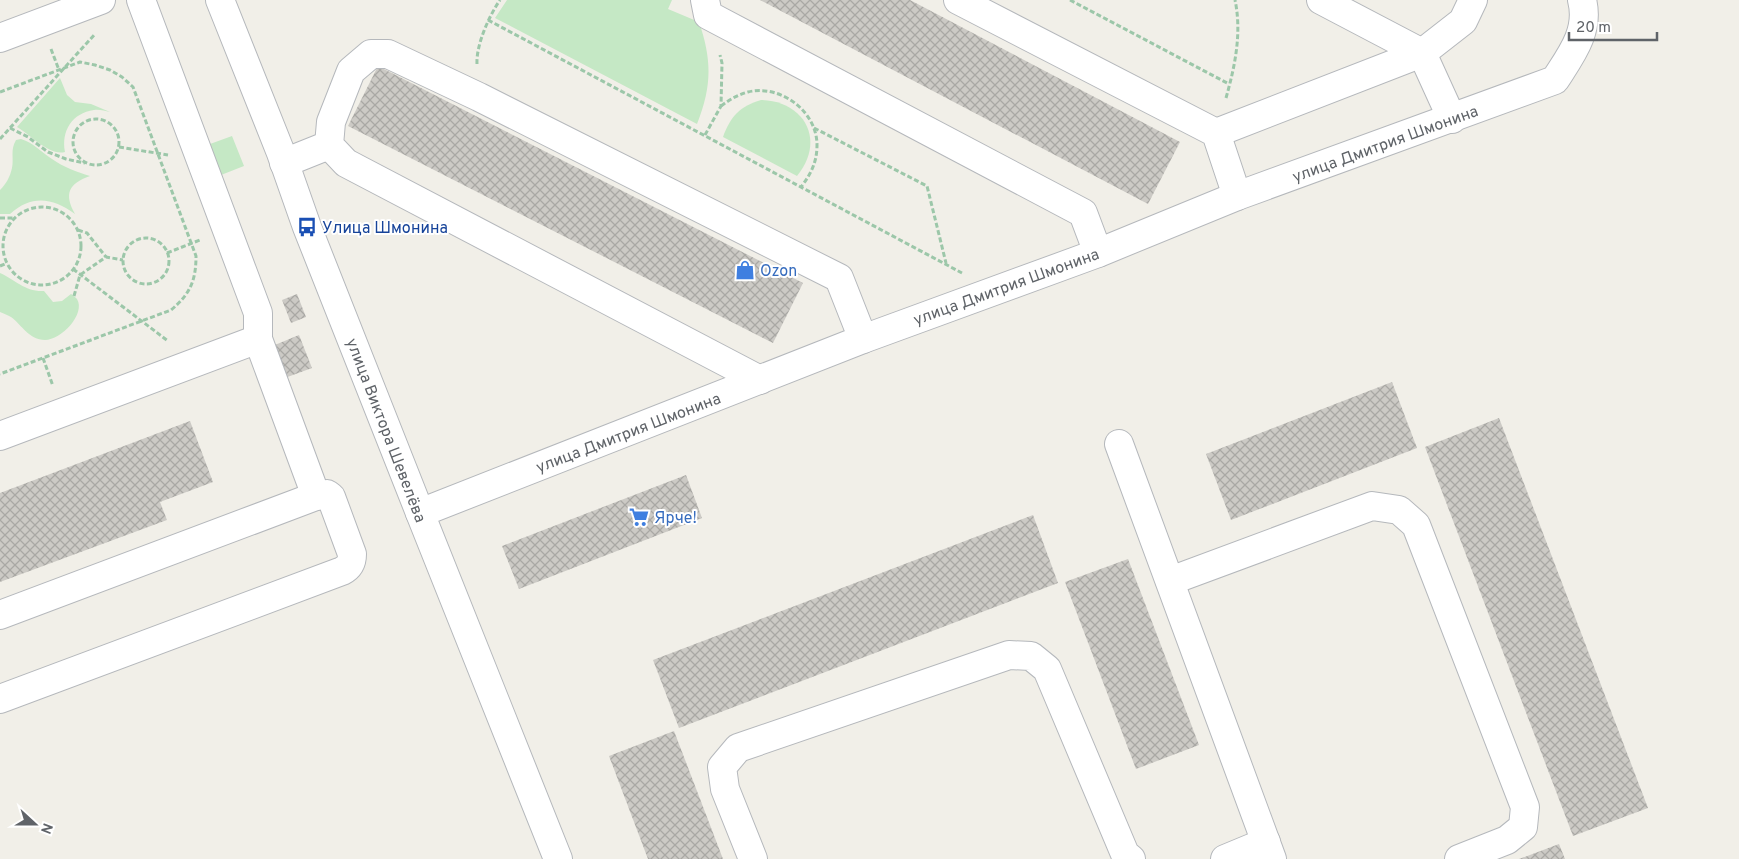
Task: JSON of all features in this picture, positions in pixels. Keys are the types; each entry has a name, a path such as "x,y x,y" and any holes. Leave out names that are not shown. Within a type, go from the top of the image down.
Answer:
{"street":[{"path":"0,38 51,9 101,0"},
{"path":"141,0 258,313 258,339 316,496"},
{"name":"улица Виктора Шевелёва","path":"220,0 307,227 558,859"},
{"path":"958,0 1216,133 1237,196"},
{"path":"1322,0 1422,54 1452,118"},
{"path":"1216,133 1422,54 1463,21 1473,0"},
{"name":"улица Дмитрия Шмонина","path":"420,512 863,339 1098,253 1237,196 1555,80 1578,45 1585,13 1582,0"},
{"path":"706,7 1083,213 1098,253"},
{"path":"760,380 346,163 329,145 331,122 351,71 371,54 388,54 479,97 839,278 863,339"},
{"path":"284,163 329,145"},
{"path":"0,436 258,339"},
{"path":"1119,444 1269,851 1225,859"},
{"path":"0,615 322,494 327,494 331,497 352,554 352,560 348,568 0,699"},
{"path":"1170,581 1372,506 1399,510 1416,525 1525,807 1523,827 1507,840 1459,859"},
{"path":"753,859 725,789 722,767 738,748 1009,654 1031,656 1047,669 1125,854 1131,859"}],"path":[{"path":"479,97 477,57 488,20 500,0"},
{"path":"1070,0 1230,84"},
{"path":"1216,133 1235,65 1238,34 1235,0"},
{"path":"705,136 721,106 722,63 718,38 706,7"},
{"path":"488,20 996,290"},
{"path":"0,140 100,27"},
{"path":"0,92 80,62 110,70 128,82 133,87 196,256 196,272 191,287 183,300 171,310 0,374"},
{"path":"721,106 734,97 749,92 765,91 780,94 795,102 806,113 814,128 817,143 816,159 811,174 801,187"},
{"path":"10,128 28,137 48,152 66,160 96,165 107,163 119,147 119,136 114,127 106,120 96,118 86,121 77,127 73,137 73,148 78,157 86,163"},
{"path":"814,128 927,186 946,264"},
{"path":"119,147 201,161"},
{"path":"33,207 46,207 59,211 70,219 78,230 81,244 79,257 73,269 63,279 50,284 37,285 13,273 7,263 3,248 4,234 10,222 20,213 33,207"},
{"path":"0,218 15,218"},
{"path":"78,230 87,232 106,257 123,260"},
{"path":"167,253 226,230"},
{"path":"146,238 156,240 164,247 167,253 169,256 169,266 164,276 156,282 146,285 136,283 128,276 123,267 123,256 127,247 136,240 146,238"},
{"path":"74,296 80,275 106,257"},
{"path":"0,266 7,263"},
{"path":"73,269 196,362"}],"green space":[{"path":"507,0 672,0 668,9 699,22 706,49 709,73 708,85 697,124 495,18"},
{"path":"60,78 67,95 75,102 91,104 110,112 94,110 74,119 65,137 65,152 46,148 17,127"},
{"path":"761,100 776,102 789,107 799,115 806,125 810,137 810,150 806,163 797,176 723,137 737,113 754,102"},
{"path":"232,136 244,166 221,175 210,144"},
{"path":"21,139 34,145 61,164 90,176 77,182 70,190 70,201 75,214 59,204 42,200 26,203 10,214 0,214 0,190 8,180 11,171 14,144 16,140"},
{"path":"0,273 26,288 44,291 53,302 62,301 72,294 77,299 79,305 75,319 58,336 45,340 34,338 11,317 0,312"}],"building":[{"path":"760,0 910,0 1180,142 1148,204"},
{"path":"378,66 803,283 773,343 348,126"},
{"path":"297,294 306,317 291,323 282,300"},
{"path":"299,335 312,368 282,379 270,347"},
{"path":"1392,382 1417,448 1231,520 1206,454"},
{"path":"1499,418 1648,808 1573,836 1425,447"},
{"path":"190,421 213,482 160,502 167,520 0,582 0,493"},
{"path":"686,475 702,518 519,589 502,546"},
{"path":"1033,515 1058,583 679,728 653,660"},
{"path":"1128,559 1199,745 1136,769 1065,582"},
{"path":"674,731 723,859 648,859 609,756"},
{"path":"1559,844 1565,859 1519,859"}],"place":[{"name":"Улица Шмонина","path":"307,227"},
{"name":"Ozon","path":"745,270"},
{"name":"Ярче!","path":"639,517"}]}
